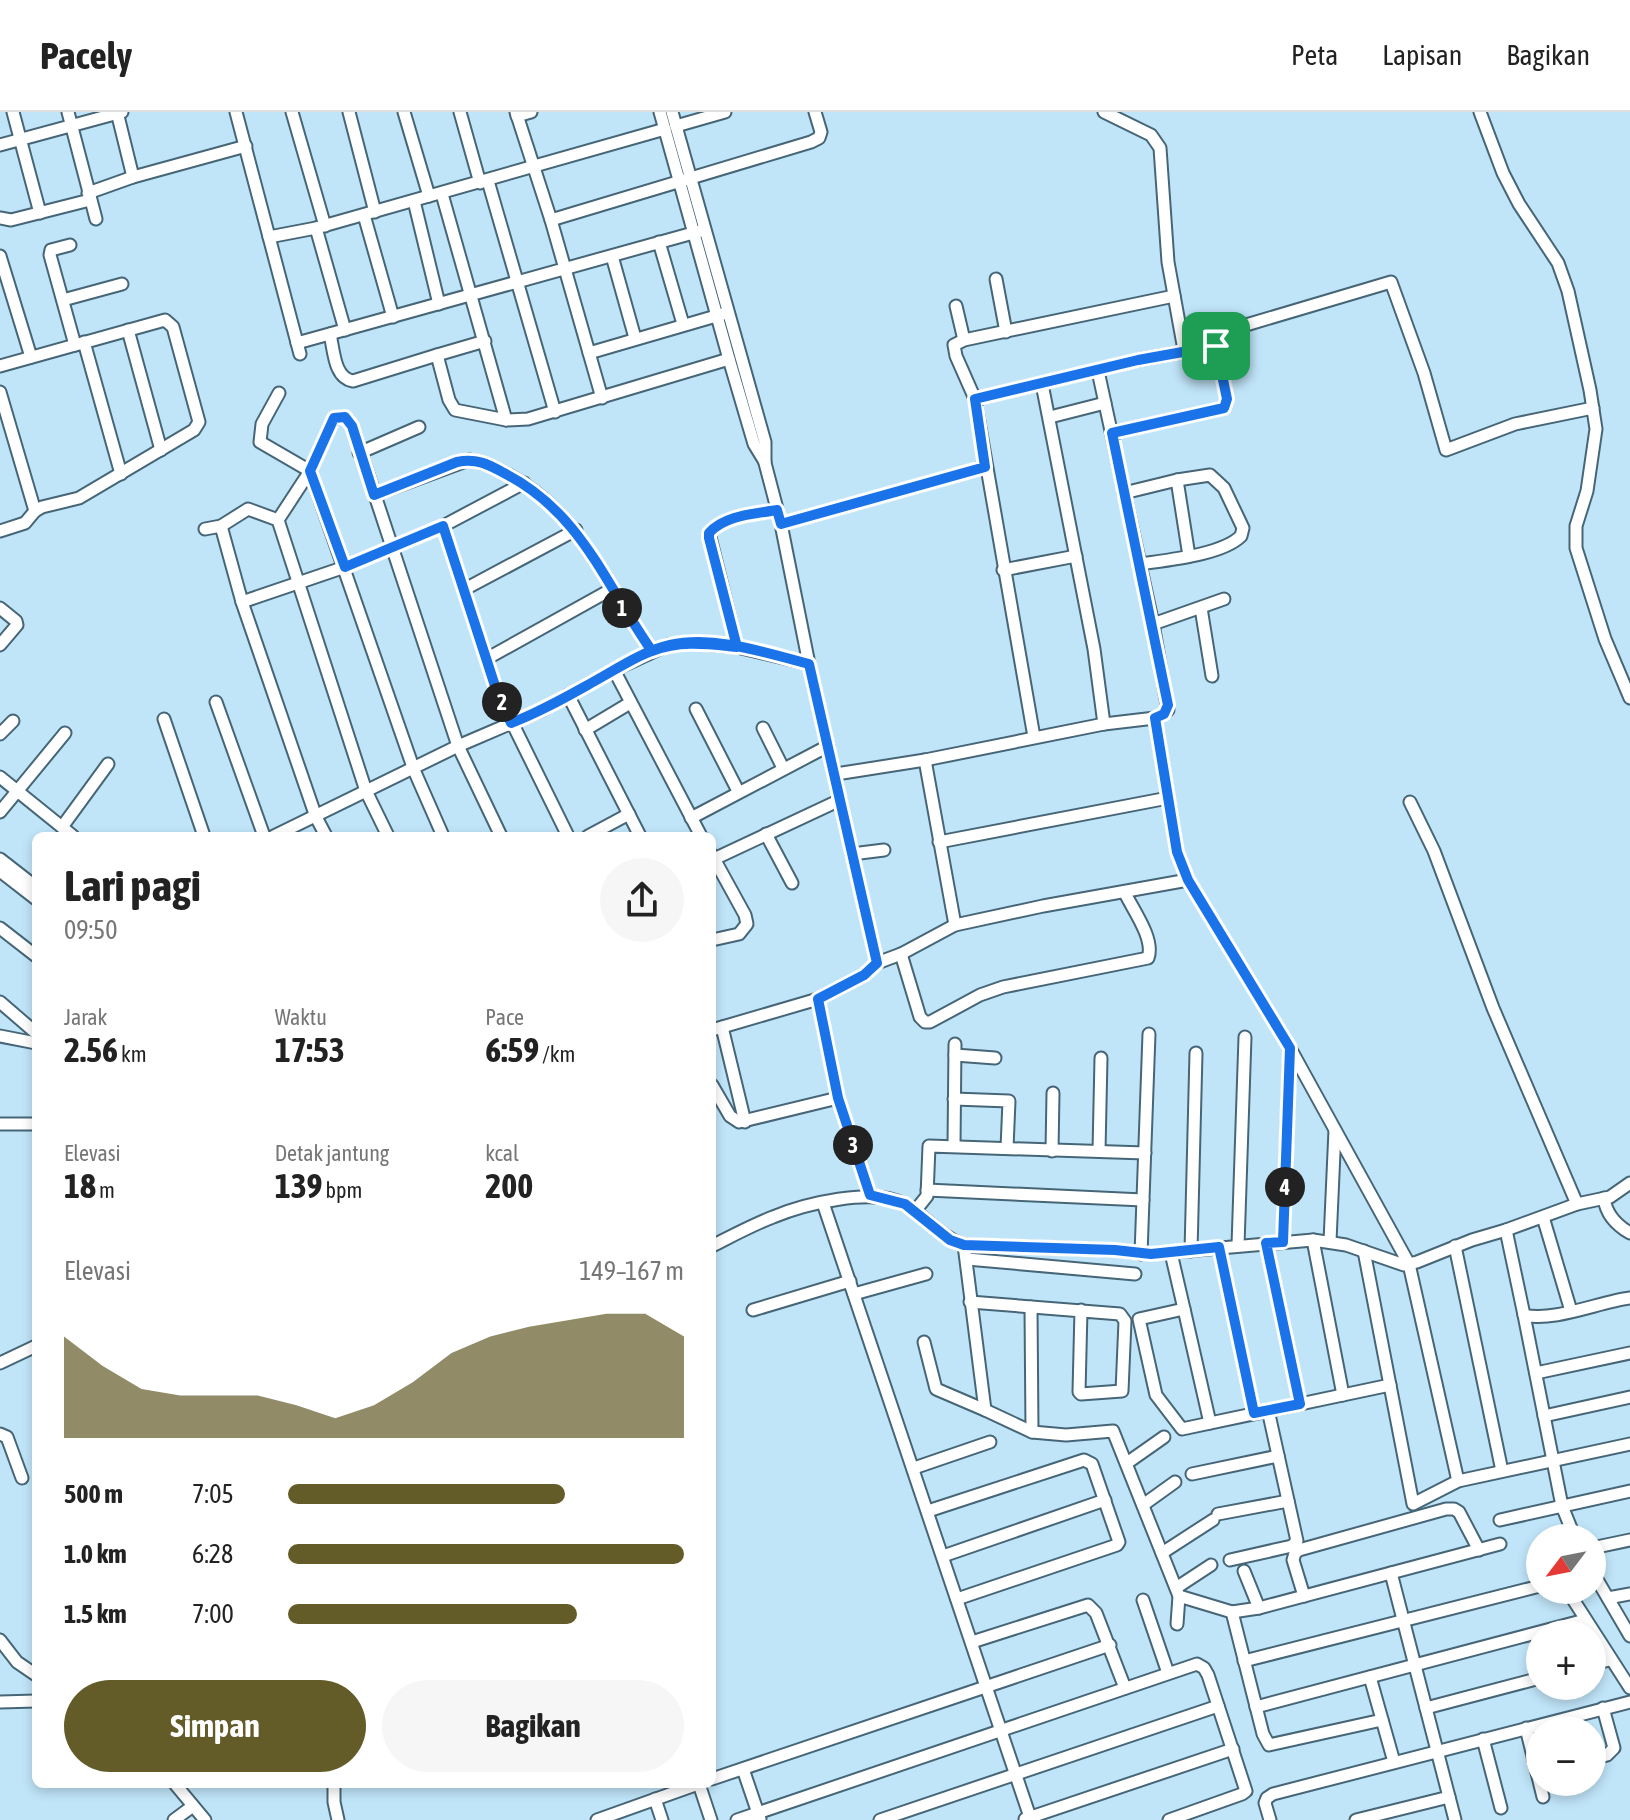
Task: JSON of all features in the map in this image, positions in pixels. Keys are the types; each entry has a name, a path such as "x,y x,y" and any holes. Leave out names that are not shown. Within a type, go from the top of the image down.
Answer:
{"street":[{"path":"13,112 40,213"},
{"path":"68,112 96,219"},
{"path":"0,145 119,112 133,177"},
{"path":"236,112 299,349 330,334 698,231"},
{"path":"292,112 345,330"},
{"path":"349,112 393,317"},
{"path":"404,112 429,196"},
{"path":"460,112 518,283 555,412"},
{"path":"531,112 517,114 602,398"},
{"path":"660,112 670,127 722,314 765,442 765,463 877,963"},
{"path":"670,127 672,112"},
{"path":"269,237 320,227 442,194 725,112"},
{"path":"551,220 815,141 821,132 815,112"},
{"path":"1104,112 1151,135 1160,148 1168,262 1184,350"},
{"path":"1480,112 1513,194 1558,263 1571,305 1596,429 1575,536 1605,639 1630,698"},
{"path":"0,218 11,220 40,213 133,177 246,146"},
{"path":"442,194 506,420"},
{"path":"414,201 439,304"},
{"path":"659,242 683,324"},
{"path":"70,245 51,250 63,300 121,474"},
{"path":"0,256 31,357"},
{"path":"612,256 635,338"},
{"path":"996,279 1006,332"},
{"path":"975,399 1184,350 1216,346 1246,325 1391,282 1424,373 1446,450 1515,424 1593,408"},
{"path":"63,300 122,284"},
{"path":"1034,737 975,399 954,345 964,340 1174,296"},
{"path":"956,306 964,340"},
{"path":"589,353 722,314"},
{"path":"722,314 729,359 754,444 765,463"},
{"path":"0,366 165,320 173,327 199,422 194,430 79,498 35,511 25,523 0,531"},
{"path":"128,330 161,450"},
{"path":"330,334 342,376 353,381 485,341"},
{"path":"1112,433 1224,408 1227,399 1216,346"},
{"path":"437,355 449,400 455,410 506,420 528,419 555,412 729,359"},
{"path":"836,774 1164,714 1168,705 1153,624 1098,371"},
{"path":"1042,384 1094,649 1104,724"},
{"path":"0,392 35,511"},
{"path":"279,393 262,424 260,442 310,471 414,770 441,832"},
{"path":"1050,417 1105,403"},
{"path":"386,832 366,791 278,520 310,471 334,418 338,416 345,417 352,426 458,746 499,832"},
{"path":"359,453 419,427"},
{"path":"374,495 469,460 483,462 524,483 549,502 576,530 652,651"},
{"path":"781,524 985,467"},
{"path":"1124,493 1203,474 1215,478 1230,499 1243,528 1241,536 1230,544 1189,556 1140,564"},
{"path":"1177,480 1189,556"},
{"path":"242,602 345,567 443,526 524,483"},
{"path":"205,529 221,526 248,509 278,520"},
{"path":"737,647 709,533 722,523 738,517 777,510"},
{"path":"221,526 242,602 316,817 324,832"},
{"path":"443,526 497,692 566,832"},
{"path":"465,589 576,530"},
{"path":"1003,570 1076,556"},
{"path":"488,658 612,589"},
{"path":"1153,624 1224,599"},
{"path":"0,608 17,625 0,645"},
{"path":"1201,608 1212,676"},
{"path":"283,832 458,746 542,710 614,670 668,645 692,643 737,647 809,664"},
{"path":"614,670 699,832"},
{"path":"568,695 638,832"},
{"path":"216,702 263,832"},
{"path":"585,730 630,703"},
{"path":"696,709 738,791"},
{"path":"1155,718 1177,852 1188,880 1290,1048 1409,1264 1458,1481"},
{"path":"164,719 203,832"},
{"path":"0,734 13,721"},
{"path":"763,728 783,768"},
{"path":"0,812 65,733"},
{"path":"691,818 828,746"},
{"path":"925,760 955,925"},
{"path":"62,827 108,764"},
{"path":"0,777 68,832"},
{"path":"939,842 1168,798"},
{"path":"716,856 840,800"},
{"path":"1410,802 1434,851 1493,1008 1577,1204"},
{"path":"595,832 629,814"},
{"path":"766,834 792,883"},
{"path":"852,854 884,850"},
{"path":"716,862 747,924 739,934 716,939"},
{"path":"2,866 32,885"},
{"path":"2,866 32,895"},
{"path":"745,1122 717,1028 818,999 864,975 877,963 901,954 955,925 1188,880"},
{"path":"901,954 920,1017 930,1022 980,995 1003,987 1148,958 1151,949 1125,893"},
{"path":"0,928 32,953"},
{"path":"818,999 838,1098 870,1195"},
{"path":"0,1002 32,1030"},
{"path":"1141,1254 1149,1034"},
{"path":"0,1036 32,1042"},
{"path":"1238,1245 1245,1037"},
{"path":"1283,1242 1290,1048"},
{"path":"954,1146 955,1049 995,1058"},
{"path":"1191,1251 1196,1053"},
{"path":"1099,1151 1101,1058"},
{"path":"716,1091 734,1120 745,1122 838,1098"},
{"path":"1052,1151 1053,1093"},
{"path":"954,1099 1009,1101 1007,1148"},
{"path":"0,1124 32,1124"},
{"path":"1330,1241 1335,1129"},
{"path":"915,1211 927,1196 929,1146 1145,1153"},
{"path":"716,1244 774,1216 870,1195 896,1200 915,1211 950,1240 964,1245 1115,1250 1141,1254 1313,1240 1330,1241 1396,1263 1409,1264 1577,1204 1604,1198 1630,1183"},
{"path":"927,1190 1143,1200"},
{"path":"1604,1198 1605,1207 1615,1222 1630,1233"},
{"path":"823,1203 972,1642 1028,1819 1233,1749"},
{"path":"1543,1217 1571,1311"},
{"path":"1506,1230 1562,1506 1569,1524"},
{"path":"1313,1240 1343,1395"},
{"path":"1266,1243 1300,1404"},
{"path":"964,1245 985,1410"},
{"path":"1455,1246 1502,1471"},
{"path":"1219,1247 1254,1413"},
{"path":"1364,1251 1413,1504 1458,1481 1630,1444"},
{"path":"1171,1253 1210,1423"},
{"path":"967,1259 1135,1274"},
{"path":"854,1294 926,1274"},
{"path":"753,1310 850,1281"},
{"path":"1524,1315 1533,1317 1571,1311 1630,1298"},
{"path":"970,1302 1081,1310 1123,1315 1124,1385 1119,1393 1079,1392 1081,1310"},
{"path":"1031,1307 1032,1432"},
{"path":"1184,1309 1139,1319 1156,1395 1182,1429 1390,1385"},
{"path":"924,1342 936,1389 1032,1432 1066,1435 1113,1431 1177,1592 1177,1624"},
{"path":"0,1363 32,1348"},
{"path":"1536,1373 1630,1353"},
{"path":"1544,1416 1630,1397"},
{"path":"1230,1560 1292,1546 1297,1541 1268,1410"},
{"path":"0,1434 7,1437 22,1478"},
{"path":"1127,1463 1164,1437"},
{"path":"914,1468 990,1442"},
{"path":"1192,1474 1278,1456"},
{"path":"928,1511 1084,1460 1092,1464 1119,1542 957,1599"},
{"path":"1143,1505 1175,1482"},
{"path":"1500,1520 1630,1491"},
{"path":"943,1556 1105,1500"},
{"path":"1162,1553 1216,1517 1288,1501"},
{"path":"1304,1596 1293,1560 1299,1550 1446,1509 1459,1512 1479,1550"},
{"path":"1606,1545 1630,1540"},
{"path":"1177,1592 1232,1612 1259,1608 1500,1544"},
{"path":"1177,1592 1211,1565"},
{"path":"1244,1571 1259,1608"},
{"path":"1391,1573 1455,1820"},
{"path":"1244,1661 1526,1590"},
{"path":"1213,1592 1216,1608"},
{"path":"1608,1598 1630,1594"},
{"path":"1606,1595 1630,1636"},
{"path":"1143,1600 1168,1673"},
{"path":"1575,1604 1585,1620"},
{"path":"972,1642 1088,1605 1096,1613 1125,1688"},
{"path":"1232,1612 1266,1741 1274,1746 1382,1720"},
{"path":"1256,1707 1526,1636"},
{"path":"0,1640 17,1662 32,1672"},
{"path":"716,1778 1110,1645"},
{"path":"1606,1654 1630,1688"},
{"path":"1606,1661 1610,1660"},
{"path":"737,1820 759,1816 1001,1730 1192,1665 1201,1665 1208,1675 1246,1787 1244,1793 1169,1820"},
{"path":"1370,1677 1394,1762"},
{"path":"1426,1708 1526,1682"},
{"path":"0,1702 32,1701"},
{"path":"1572,1716 1630,1702"},
{"path":"880,1820 1218,1706"},
{"path":"1603,1708 1605,1716"},
{"path":"1606,1719 1614,1748 1606,1755"},
{"path":"1270,1820 1265,1803 1273,1794 1526,1728"},
{"path":"1483,1739 1501,1808"},
{"path":"743,1769 759,1816"},
{"path":"178,1788 205,1820"},
{"path":"334,1788 338,1820"},
{"path":"597,1820 613,1817 687,1788"},
{"path":"699,1788 711,1820"},
{"path":"1356,1820 1449,1797"},
{"path":"655,1799 662,1820"},
{"path":"174,1820 193,1806"}],"route":[{"path":"1216,346 1138,360 975,399 985,467 781,524 777,510 738,517 715,527 709,538 737,647 692,643 668,645 652,651 576,530 540,494 483,462 457,462 374,495 352,426 345,417 338,416 334,418 310,471 345,567 443,526 497,692 511,723 668,645 681,643 692,643 737,647 809,664 877,963 864,975 818,999 838,1098 870,1195 905,1204 950,1240 964,1245 1115,1250 1141,1254 1219,1247 1254,1413 1300,1404 1266,1243 1283,1242 1290,1048 1188,880 1177,852 1155,718 1164,714 1168,705 1112,433 1224,408 1227,399 1216,346"}]}
